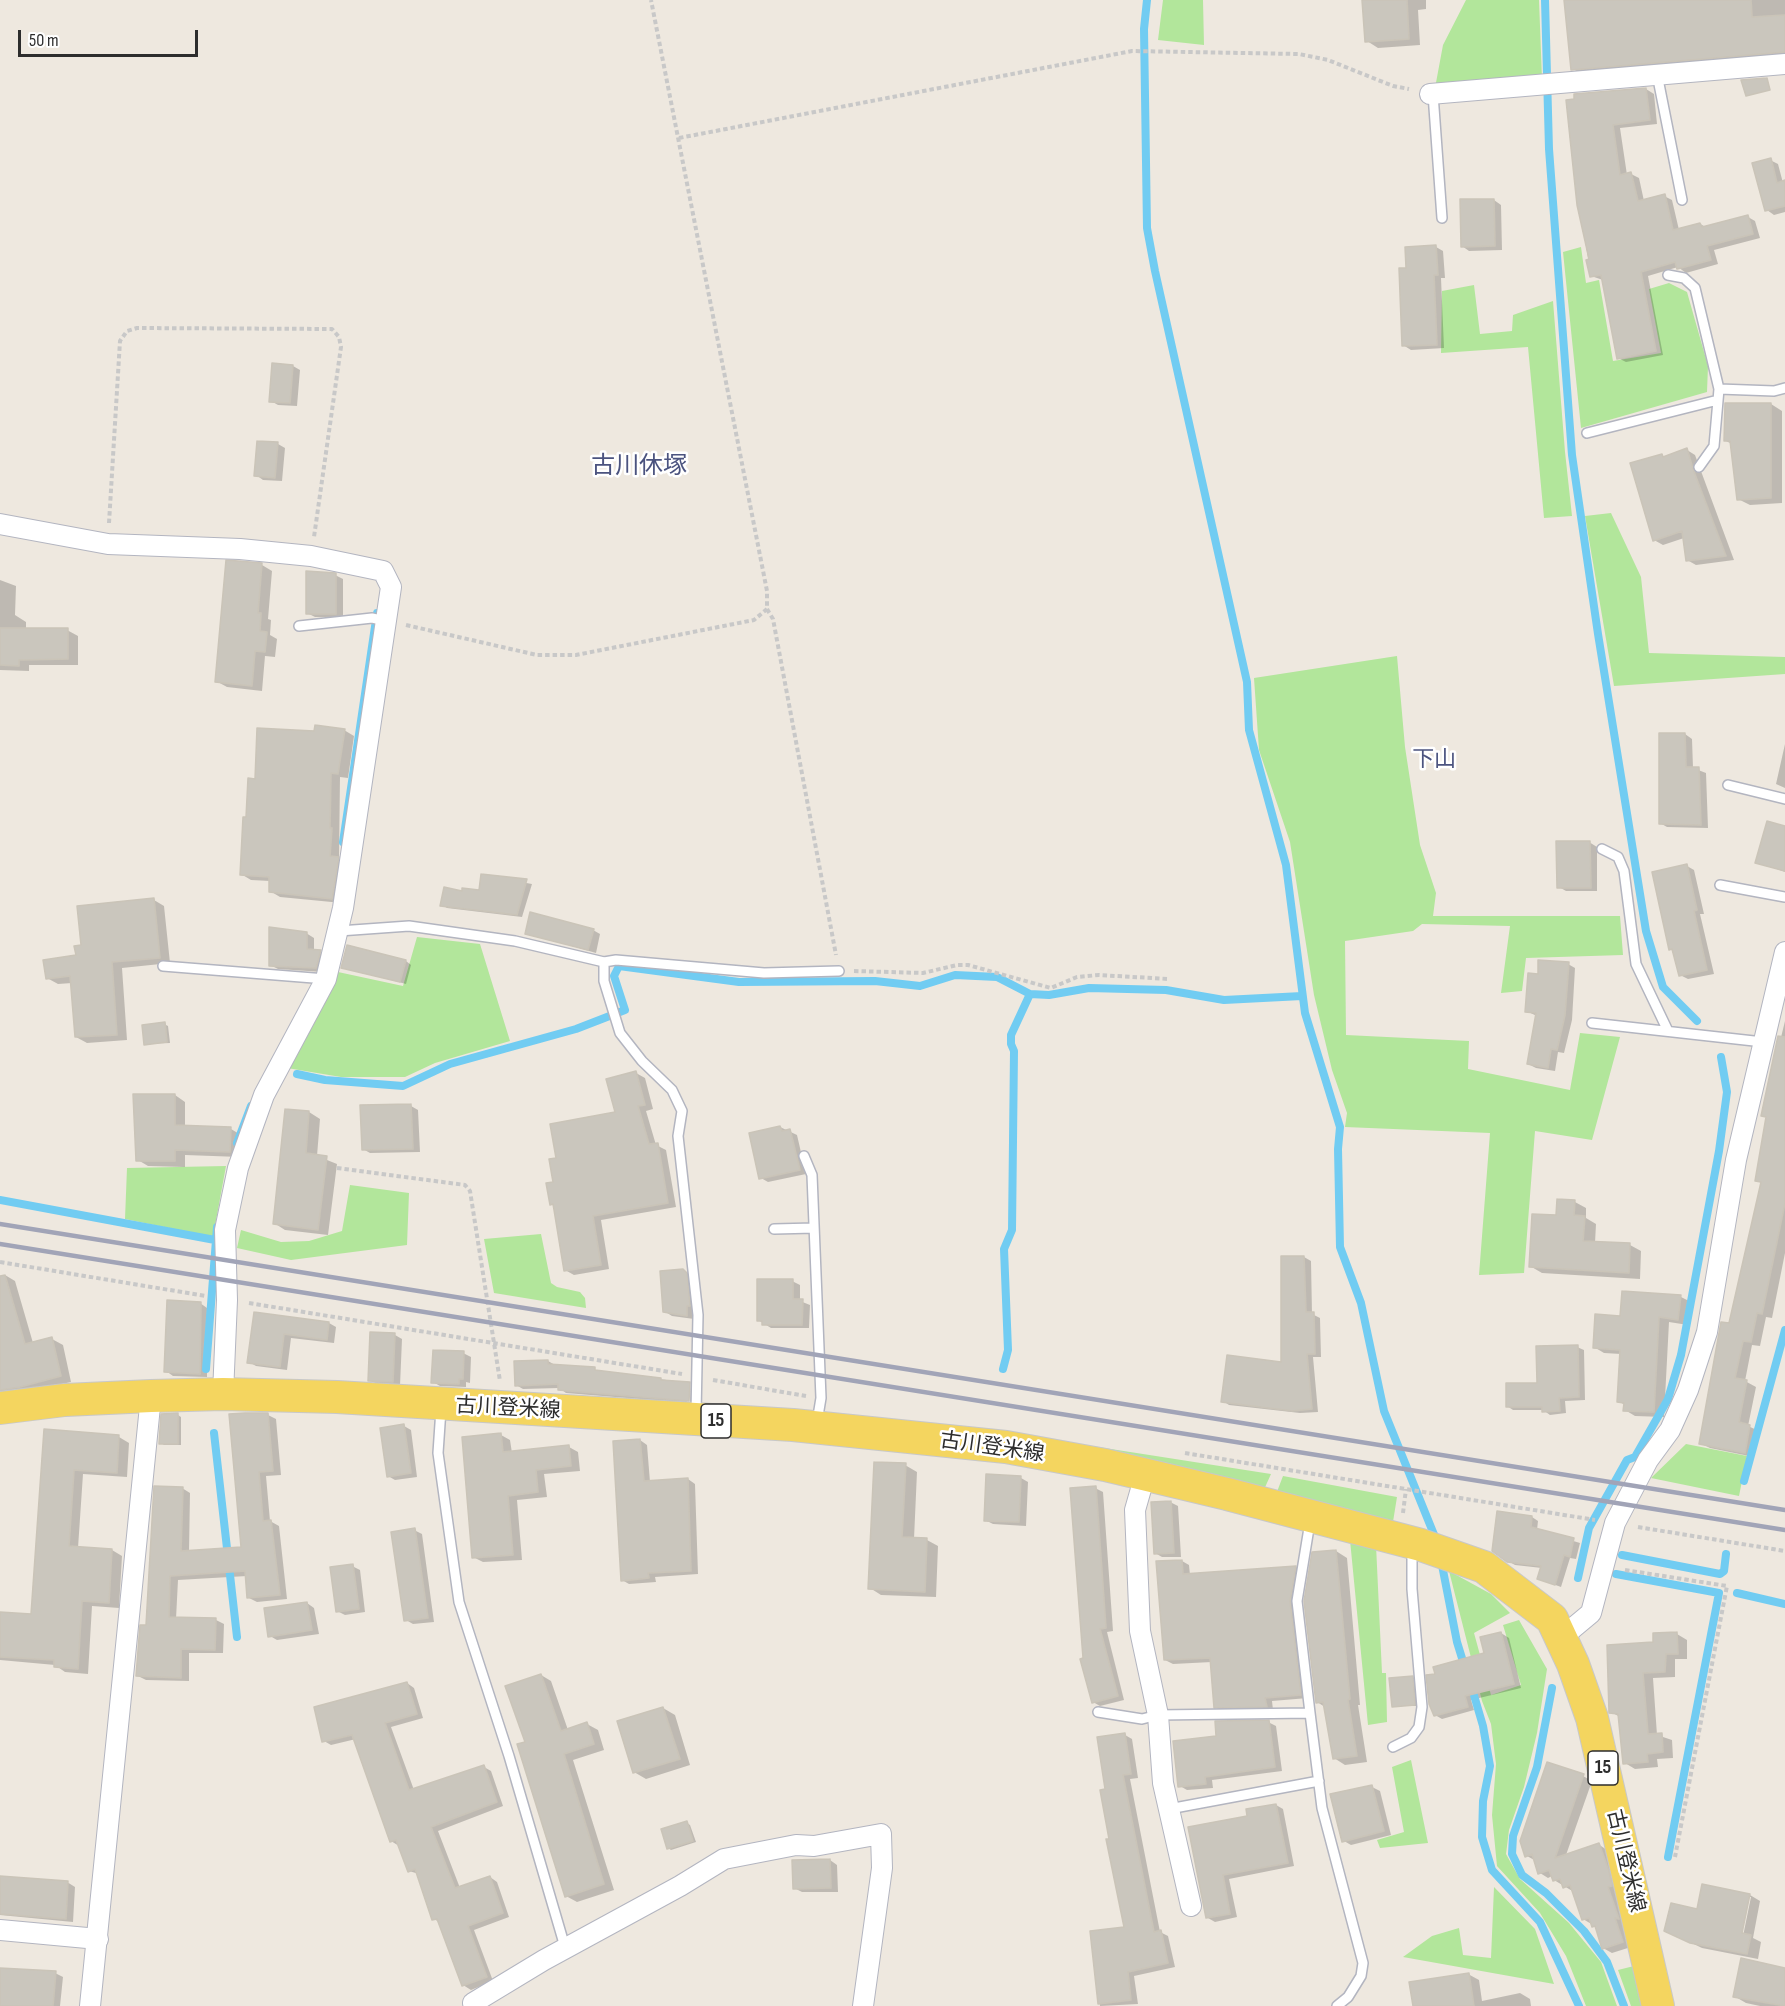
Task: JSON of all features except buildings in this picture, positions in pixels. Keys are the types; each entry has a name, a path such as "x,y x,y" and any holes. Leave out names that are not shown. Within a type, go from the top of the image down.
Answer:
{"main road":[{"name":"古川登米線","path":"0,1408 65,1400 151,1396 223,1394 337,1397 817,1427 1006,1447 1145,1475 1311,1516 1416,1544 1484,1567 1552,1619 1561,1638 1592,1718 1658,2006"}],"street":[{"path":"1432,94 1785,64"},
{"path":"0,524 108,544 240,549 311,556 383,571 390,587 381,620 339,931 326,979 264,1095 238,1168 225,1230 227,1300 223,1394"},
{"path":"1561,1638 1591,1613 1615,1523 1648,1460 1670,1430 1688,1390 1707,1332 1736,1160 1785,952"},
{"path":"90,2006 151,1396"},
{"path":"1145,1475 1135,1510 1140,1631 1158,1715 1163,1783 1191,1906"},
{"path":"474,2006 473,2003 565,1947 680,1886 724,1859 796,1845 814,1846 881,1834 882,1868 863,2006"},
{"path":"0,1930 98,1939"}],"lane":[{"path":"1657,74 1682,200"},
{"path":"1432,94 1442,218"},
{"path":"1668,275 1684,278 1695,288 1719,389 1714,446 1700,467"},
{"path":"1719,389 1774,391 1785,388"},
{"path":"1587,433 1718,400"},
{"path":"299,626 381,620"},
{"path":"1728,785 1785,799"},
{"path":"1602,849 1618,857 1624,871 1636,964 1668,1031"},
{"path":"1720,885 1785,897"},
{"path":"339,931 409,926 515,941 604,962 616,960 764,974 839,971"},
{"path":"604,962 604,981 618,1026 642,1061 672,1090 682,1111 678,1136 698,1315 696,1419"},
{"path":"163,966 326,979"},
{"path":"1592,1023 1763,1042"},
{"path":"804,1156 812,1174 821,1398 817,1427"},
{"path":"774,1229 814,1228"},
{"path":"442,1405 438,1453 459,1602 509,1756 565,1947"},
{"path":"1311,1516 1296,1601 1322,1808 1363,1963 1361,1976 1348,1997 1337,2006"},
{"path":"1393,1747 1411,1738 1419,1727 1422,1707 1412,1589 1416,1544"},
{"path":"1098,1712 1143,1719 1158,1715 1310,1713"},
{"path":"1169,1809 1319,1781"}],"path":[{"path":"651,0 767,591 767,609 773,619 839,971 923,973 957,965 1052,988 1077,977 1099,975 1169,979"},
{"path":"679,138 1132,51 1299,54 1328,60 1393,86 1432,94"},
{"path":"108,544 120,341 127,331 137,328 332,329 339,337 340,347 311,556"},
{"path":"381,620 537,655 576,655 754,620 767,609"},
{"path":"337,1168 465,1185 470,1191 504,1408"},
{"path":"0,1262 195,1295"},
{"path":"1406,1490 1577,1517"},
{"path":"1615,1523 1785,1551"},
{"path":"1603,1566 1726,1586 1675,1857"}],"green space":[{"path":"1163,0 1203,0 1204,45 1158,40"},
{"path":"1466,0 1539,0 1542,79 1435,88 1443,45"},
{"path":"1581,247 1586,283 1599,280 1613,361 1661,353 1649,289 1669,283 1687,292 1708,366 1707,392 1581,428 1563,252"},
{"path":"1474,285 1480,334 1512,331 1513,315 1553,301 1572,516 1544,518 1528,347 1441,353 1442,291"},
{"path":"1611,513 1641,577 1649,653 1785,657 1785,674 1614,686 1585,516"},
{"path":"1397,656 1405,747 1420,845 1436,893 1433,916 1620,916 1623,955 1526,958 1522,991 1501,993 1510,926 1422,924 1413,931 1345,941 1346,1035 1469,1041 1468,1069 1570,1090 1580,1033 1620,1037 1592,1140 1535,1131 1524,1273 1479,1275 1490,1133 1345,1127 1347,1113 1332,1070 1314,995 1290,842 1259,750 1254,678"},
{"path":"417,937 480,944 510,1041 435,1063 405,1077 341,1077 287,1068 338,972 403,986"},
{"path":"226,1166 213,1237 125,1219 127,1168"},
{"path":"350,1185 409,1193 407,1245 291,1260 237,1248 241,1230 281,1242 309,1241 342,1231"},
{"path":"541,1234 551,1283 557,1287 580,1292 585,1298 586,1308 494,1293 484,1239"},
{"path":"1079,1444 1271,1474 1262,1494"},
{"path":"1686,1444 1747,1456 1739,1496 1651,1478"},
{"path":"1283,1476 1397,1497 1392,1528 1275,1497"},
{"path":"1350,1540 1376,1545 1382,1673 1386,1673 1387,1722 1368,1725"},
{"path":"1449,1571 1491,1594 1510,1613 1474,1633 1491,1695 1521,1685 1503,1625 1519,1620 1547,1669 1537,1733 1524,1787 1509,1830 1506,1854 1520,1879 1569,1923 1601,1962 1617,2006 1586,2006 1566,1956 1540,1913 1497,1866 1492,1815 1496,1764 1491,1724 1482,1701"},
{"path":"1411,1760 1428,1843 1380,1848 1377,1840 1404,1832 1392,1767"},
{"path":"1494,1887 1535,1929 1554,1984 1403,1957 1432,1936 1459,1928 1463,1955 1491,1958"},
{"path":"1634,1966 1643,2006 1631,2006 1618,1970"}],"waterway":[{"path":"1147,0 1144,29 1147,228 1155,271 1247,682 1249,730 1286,865 1305,1013 1340,1127 1338,1149 1340,1247 1361,1303 1384,1411 1437,1542"},
{"path":"1545,0 1549,149 1572,455 1598,634 1646,931 1663,987 1697,1021"},
{"path":"343,842 377,613"},
{"path":"297,1074 325,1080 403,1086 450,1064 576,1029 625,1010 614,976 619,966 739,982 875,981 920,986 955,975 997,977 1030,994 1049,995 1089,988 1166,990 1224,1000 1302,996"},
{"path":"1003,1369 1008,1350 1004,1249 1012,1230 1014,1051 1011,1035 1030,994"},
{"path":"1578,1578 1589,1528 1627,1460 1635,1457 1668,1399 1681,1355 1719,1151 1727,1092 1721,1057"},
{"path":"237,1143 251,1106"},
{"path":"0,1200 215,1240"},
{"path":"206,1369 217,1227"},
{"path":"1744,1481 1785,1330"},
{"path":"214,1433 237,1637"},
{"path":"1622,1555 1720,1574 1724,1571 1726,1554"},
{"path":"1441,1560 1457,1642 1465,1668"},
{"path":"1616,1574 1719,1593 1668,1857"},
{"path":"1737,1593 1785,1604"},
{"path":"1471,1685 1483,1726 1490,1766 1483,1801 1482,1837 1492,1870 1540,1922 1579,2006"},
{"path":"1552,1688 1537,1767 1513,1836 1512,1854 1522,1875 1546,1893 1584,1931 1607,1962 1624,2006"}],"railway":[{"path":"0,1224 1785,1510"},
{"path":"0,1244 1785,1530"}],"district":[{"name":"古川休塚","path":"639,467"},
{"name":"下山","path":"1434,760"}]}
